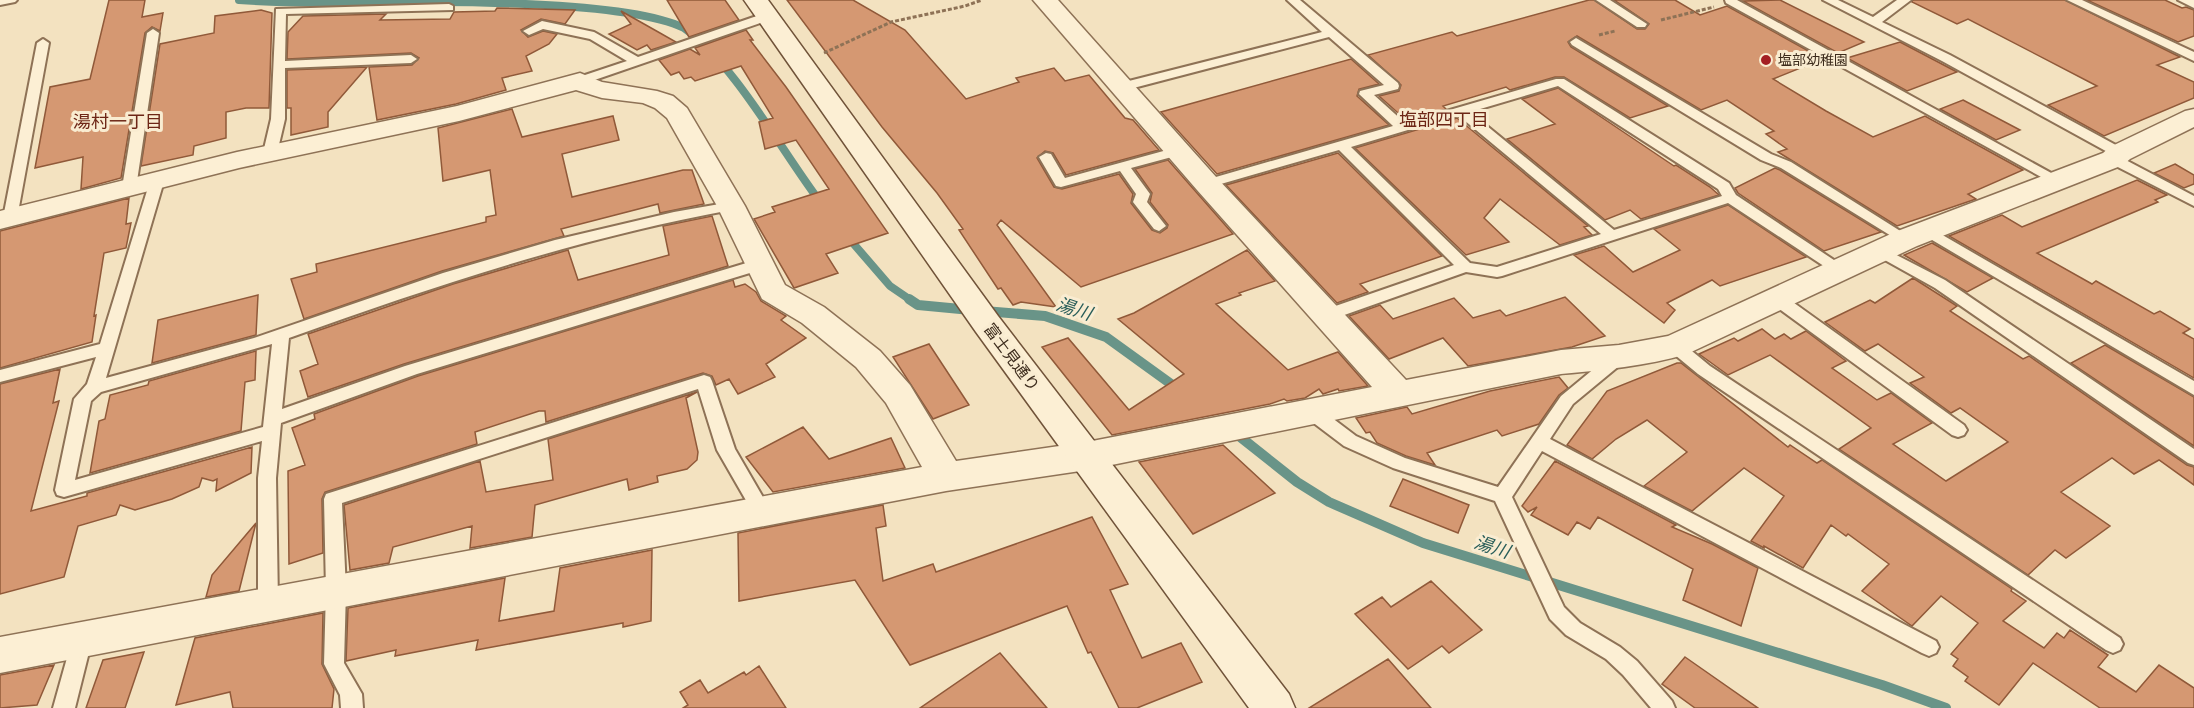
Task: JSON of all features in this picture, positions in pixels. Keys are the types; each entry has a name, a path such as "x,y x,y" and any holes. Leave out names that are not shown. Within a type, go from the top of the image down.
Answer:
{"street":[{"path":"1045,0 1207,184 1399,395"},
{"name":"富士見通り","path":"762,8 978,311 1274,708"},
{"path":"5,219 270,153 459,113 580,81 589,87 648,96 664,102 678,114 731,206 773,292 813,315 868,359 897,394 946,477"},
{"path":"0,655 946,477 1087,456 1231,429 1561,362 1619,357 1675,346 1904,240 2117,156 2193,118"}],"lane":[{"path":"0,2 11,0"},
{"path":"1293,0 1393,86 1365,94 1402,128"},
{"path":"1602,0 1641,24"},
{"path":"1829,0 1875,21 2117,156 2194,202"},
{"path":"1875,21 1905,0"},
{"path":"2073,0 2194,57"},
{"path":"2184,0 2194,4"},
{"path":"1730,1 2057,180"},
{"path":"270,153 278,119 279,11 449,8"},
{"path":"580,81 711,35 762,8"},
{"path":"529,31 542,25 594,36 636,61"},
{"path":"129,188 153,33"},
{"path":"1122,87 1331,33"},
{"path":"1576,42 1766,157 1786,165 1904,240 2194,389"},
{"path":"5,219 43,43"},
{"path":"279,65 411,59"},
{"path":"1207,184 1560,82 1724,186 1730,198 1841,270"},
{"path":"1461,111 1611,235"},
{"path":"1342,146 1465,267"},
{"path":"1046,157 1061,183 1178,151"},
{"path":"1123,166 1143,194 1140,202 1160,226"},
{"path":"157,181 95,387 83,399 64,490 274,425 411,370 758,265"},
{"path":"1327,315 1465,267 1497,272 1730,198"},
{"path":"95,387 281,334 362,305 577,240 669,216 731,206"},
{"path":"1904,240 1940,284 2194,458"},
{"path":"1777,299 1958,430"},
{"path":"268,603 267,478 274,425 281,334"},
{"path":"1675,346 1704,370 2113,644"},
{"path":"0,376 107,348"},
{"path":"1502,496 1567,400 1619,357"},
{"path":"352,708 351,694 334,664 336,590 333,499 704,381 726,450 762,511"},
{"path":"1313,413 1350,441 1399,463 1502,496 1557,613 1573,629 1613,653 1630,668 1664,708"},
{"path":"1538,441 1929,647"},
{"path":"64,708 82,640"}],"path":[{"path":"801,63 891,22 965,6 982,0"}],"building":[{"path":"109,0 145,0 142,17 163,13 160,31 152,27 145,33 121,178 81,189 83,157 35,168 50,87 90,79"},
{"path":"667,0 725,0 739,20 689,37"},
{"path":"787,0 853,0 905,30 966,99 1019,82 1016,78 1054,68 1065,81 1089,75 1125,118 1133,120 1159,150 1066,175 1053,153 1045,151 1037,158 1054,187 1062,189 1119,174 1133,194 1131,203 1152,230 1160,233 1168,225 1150,202 1152,193 1135,169 1168,160 1233,234 1081,287 1001,220 997,225 1056,307 1021,302 1013,305 1001,288 998,289 959,230 963,229 937,193 882,127"},
{"path":"1594,0 1637,29 1645,29 1649,24 1614,0 1675,0 1700,15 1727,6 1823,59 1773,79 1826,111 1873,137 1925,116 2023,170 1968,194 1976,199 1897,226 1778,152 1787,149 1766,134 1774,131 1727,100 1701,110 1577,36 1568,42 1571,47 1668,106 1630,118 1564,77 1555,77 1510,90 1506,87 1443,106 1446,109 1406,120 1379,96 1399,91 1401,85 1368,55 1452,32 1457,36"},
{"path":"1780,0 1864,42 1838,53 1743,1"},
{"path":"1913,0 2065,0 2180,57 2157,65 2194,82 2194,98 2104,136 2048,105 2097,86 1968,19 1957,24 1912,2"},
{"path":"2087,0 2165,0 2182,8 2186,7 2194,10 2194,36 2178,42"},
{"path":"497,8 575,10 565,24 541,19 521,30 528,37 543,31 557,34 549,44 526,56 532,71 502,78 506,90 456,104 377,120 369,67 412,65 419,58 411,53 287,59 288,32 303,16 386,14 380,20 450,19 454,12 495,11"},
{"path":"261,10 272,13 269,108 246,108 226,112 226,138 194,146 193,155 141,166 160,44 214,33 215,16"},
{"path":"621,11 676,42 651,50 647,45 637,50 609,34 631,24"},
{"path":"746,30 753,40 750,40 786,87 888,233 826,254 838,273 794,288 754,219 775,212 772,207 829,189 796,140 765,149 759,122 773,118 741,66 695,81 691,77 684,79 679,72 671,75 659,60 690,49 700,55 695,48"},
{"path":"1900,42 1957,72 1907,91 1847,58"},
{"path":"1351,59 1379,84 1359,89 1357,96 1389,125 1217,174 1161,112"},
{"path":"367,67 328,112 328,127 291,135 291,108 287,108 287,70"},
{"path":"1558,88 1719,195 1641,219 1630,210 1605,220 1507,139 1555,124 1522,99"},
{"path":"1963,100 2020,130 1996,140 1940,109"},
{"path":"512,109 522,137 613,116 619,140 562,154 572,197 683,170 692,170 704,204 660,213 658,204 561,229 564,236 442,271 304,319 291,279 317,272 316,264 486,222 486,217 496,215 490,170 443,181 438,128"},
{"path":"1457,118 1588,226 1584,227 1592,235 1560,245 1500,199 1484,218 1509,242 1466,255 1355,148"},
{"path":"1338,153 1442,256 1360,284 1368,292 1337,303 1226,185"},
{"path":"2175,164 2194,175 2194,184 2184,188 2154,173"},
{"path":"1775,168 1881,232 1824,251 1738,193 1735,188"},
{"path":"2137,180 2167,195 2155,200 2158,202 2037,253 2092,284 2096,281 2154,314 2160,311 2190,329 2183,333 2194,339 2194,378 1949,236 2002,215 2022,227"},
{"path":"129,198 126,224 131,223 126,248 104,253 92,342 0,368 0,231"},
{"path":"1728,205 1806,257 1720,286 1712,280 1667,303 1675,310 1664,323 1574,255 1604,246 1633,272 1680,250 1654,229"},
{"path":"712,216 728,266 404,364 308,397 300,371 318,364 308,334 453,284 568,250 578,280 669,255 663,226"},
{"path":"1932,243 1993,278 1967,292 1904,255"},
{"path":"1247,250 1275,281 1239,293 1241,295 1216,304 1288,370 1338,352 1368,386 1339,391 1338,389 1323,394 1319,389 1305,398 1287,401 1284,399 1270,404 1112,435 1042,347 1068,338 1129,410 1184,374 1118,319 1134,313"},
{"path":"1913,278 1957,306 1950,311 2023,359 2029,356 2187,465 2194,467 2194,485 2159,460 2134,474 2112,458 2061,492 2110,526 2066,558 2055,550 2028,575 1839,449 1871,428 1770,355 1728,375 1699,354 1734,338 1738,341 1762,329 1775,339 1784,334 1791,339 1806,331 1846,361 1832,368 1877,400 1891,393 1932,423 1893,444 1946,481 2008,442 1960,408 1951,413 1910,383 1924,377 1878,344 1865,351 1825,322 1870,300 1875,303"},
{"path":"733,280 735,287 745,284 756,292 761,301 786,316 781,320 806,338 766,364 775,377 738,394 729,379 716,385 712,376 703,373 546,422 545,411 539,411 475,432 477,444 325,492 322,499 323,553 289,564 288,471 305,465 292,428 315,419 314,414 418,376"},
{"path":"258,295 256,335 152,363 158,320"},
{"path":"1565,297 1605,336 1572,347 1468,366 1443,338 1389,359 1349,316 1380,305 1393,319 1454,298 1473,318 1500,310 1506,316"},
{"path":"929,344 969,405 933,419 893,357"},
{"path":"2105,345 2194,397 2194,446 2071,363"},
{"path":"256,351 255,380 245,382 241,431 90,473 99,421 105,419 110,395 148,385 149,381"},
{"path":"1681,363 1788,447 1790,445 1817,463 1822,460 2012,589 2011,591 2026,601 2003,621 2044,648 2057,633 2064,638 2070,630 2108,655 2098,667 2136,692 2159,665 2194,688 2194,708 2100,708 2033,663 1999,705 1965,681 1968,677 1953,666 1958,659 1951,654 1978,623 1941,596 1912,626 1862,591 1889,564 1848,534 1846,536 1831,525 1803,568 1751,541 1784,496 1744,468 1692,511 1644,486 1687,452 1647,420 1616,439 1592,459 1567,445 1607,391"},
{"path":"60,369 53,403 59,401 31,511 252,447 251,473 216,491 217,479 213,481 202,478 199,487 172,499 135,510 120,505 116,515 78,526 64,577 0,594 0,384"},
{"path":"1559,377 1568,388 1559,395 1539,424 1502,436 1497,430 1427,453 1435,465 1406,456 1377,443 1370,432 1366,433 1356,418 1407,407 1412,414 1490,391"},
{"path":"697,392 686,398 698,452 697,460 687,469 657,476 658,482 629,490 627,479 535,505 532,537 470,548 472,526 393,547 389,563 350,570 344,505 480,461 486,492 553,480 548,439"},
{"path":"803,427 829,459 891,438 905,468 773,492 746,457"},
{"path":"1223,445 1275,493 1193,534 1139,462"},
{"path":"1555,461 1676,525 1672,527 1712,544 1758,568 1741,626 1683,600 1693,569 1598,517 1590,529 1577,522 1568,535 1531,515 1537,507 1528,512 1522,506"},
{"path":"1403,479 1469,505 1458,533 1390,506"},
{"path":"883,505 886,526 876,528 883,581 933,564 936,572 1092,517 1128,584 1110,590 1142,658 1181,643 1202,682 1137,708 1119,708 1091,652 1088,653 1067,606 910,665 855,580 739,601 738,533"},
{"path":"256,523 239,591 206,597 212,575"},
{"path":"652,550 651,621 623,627 623,623 476,650 478,640 395,656 396,650 346,661 348,608 505,578 499,621 554,611 560,568"},
{"path":"1431,581 1482,630 1449,653 1442,646 1408,669 1355,614 1382,597 1391,607"},
{"path":"323,613 322,664 334,689 332,708 233,708 230,692 176,705 195,638"},
{"path":"144,652 125,708 86,708 103,660"},
{"path":"1000,653 1047,708 920,708"},
{"path":"1685,657 1758,708 1695,708 1662,684"},
{"path":"1388,659 1431,708 1309,708"},
{"path":"54,665 37,705 0,708 0,675"},
{"path":"759,666 786,708 683,708 688,705 680,692 700,680 708,693 744,672 746,675"}],"waterway":[{"path":"239,0 302,3 531,4 621,12 657,19 684,28 721,63 757,110 821,203"},
{"name":"湯川","path":"846,235 890,286 912,301"},
{"name":"湯川","path":"912,301 918,305 971,310"},
{"name":"湯川","path":"984,311 1045,316 1106,337 1178,389"},
{"name":"湯川","path":"1234,432 1297,482 1329,502 1423,543 1882,685 1946,708"}],"place":[{"name":"塩部幼稚園","path":"1766,60"}],"district":[{"name":"塩部四丁目","path":"1444,120"},
{"name":"湯村一丁目","path":"118,122"}]}
